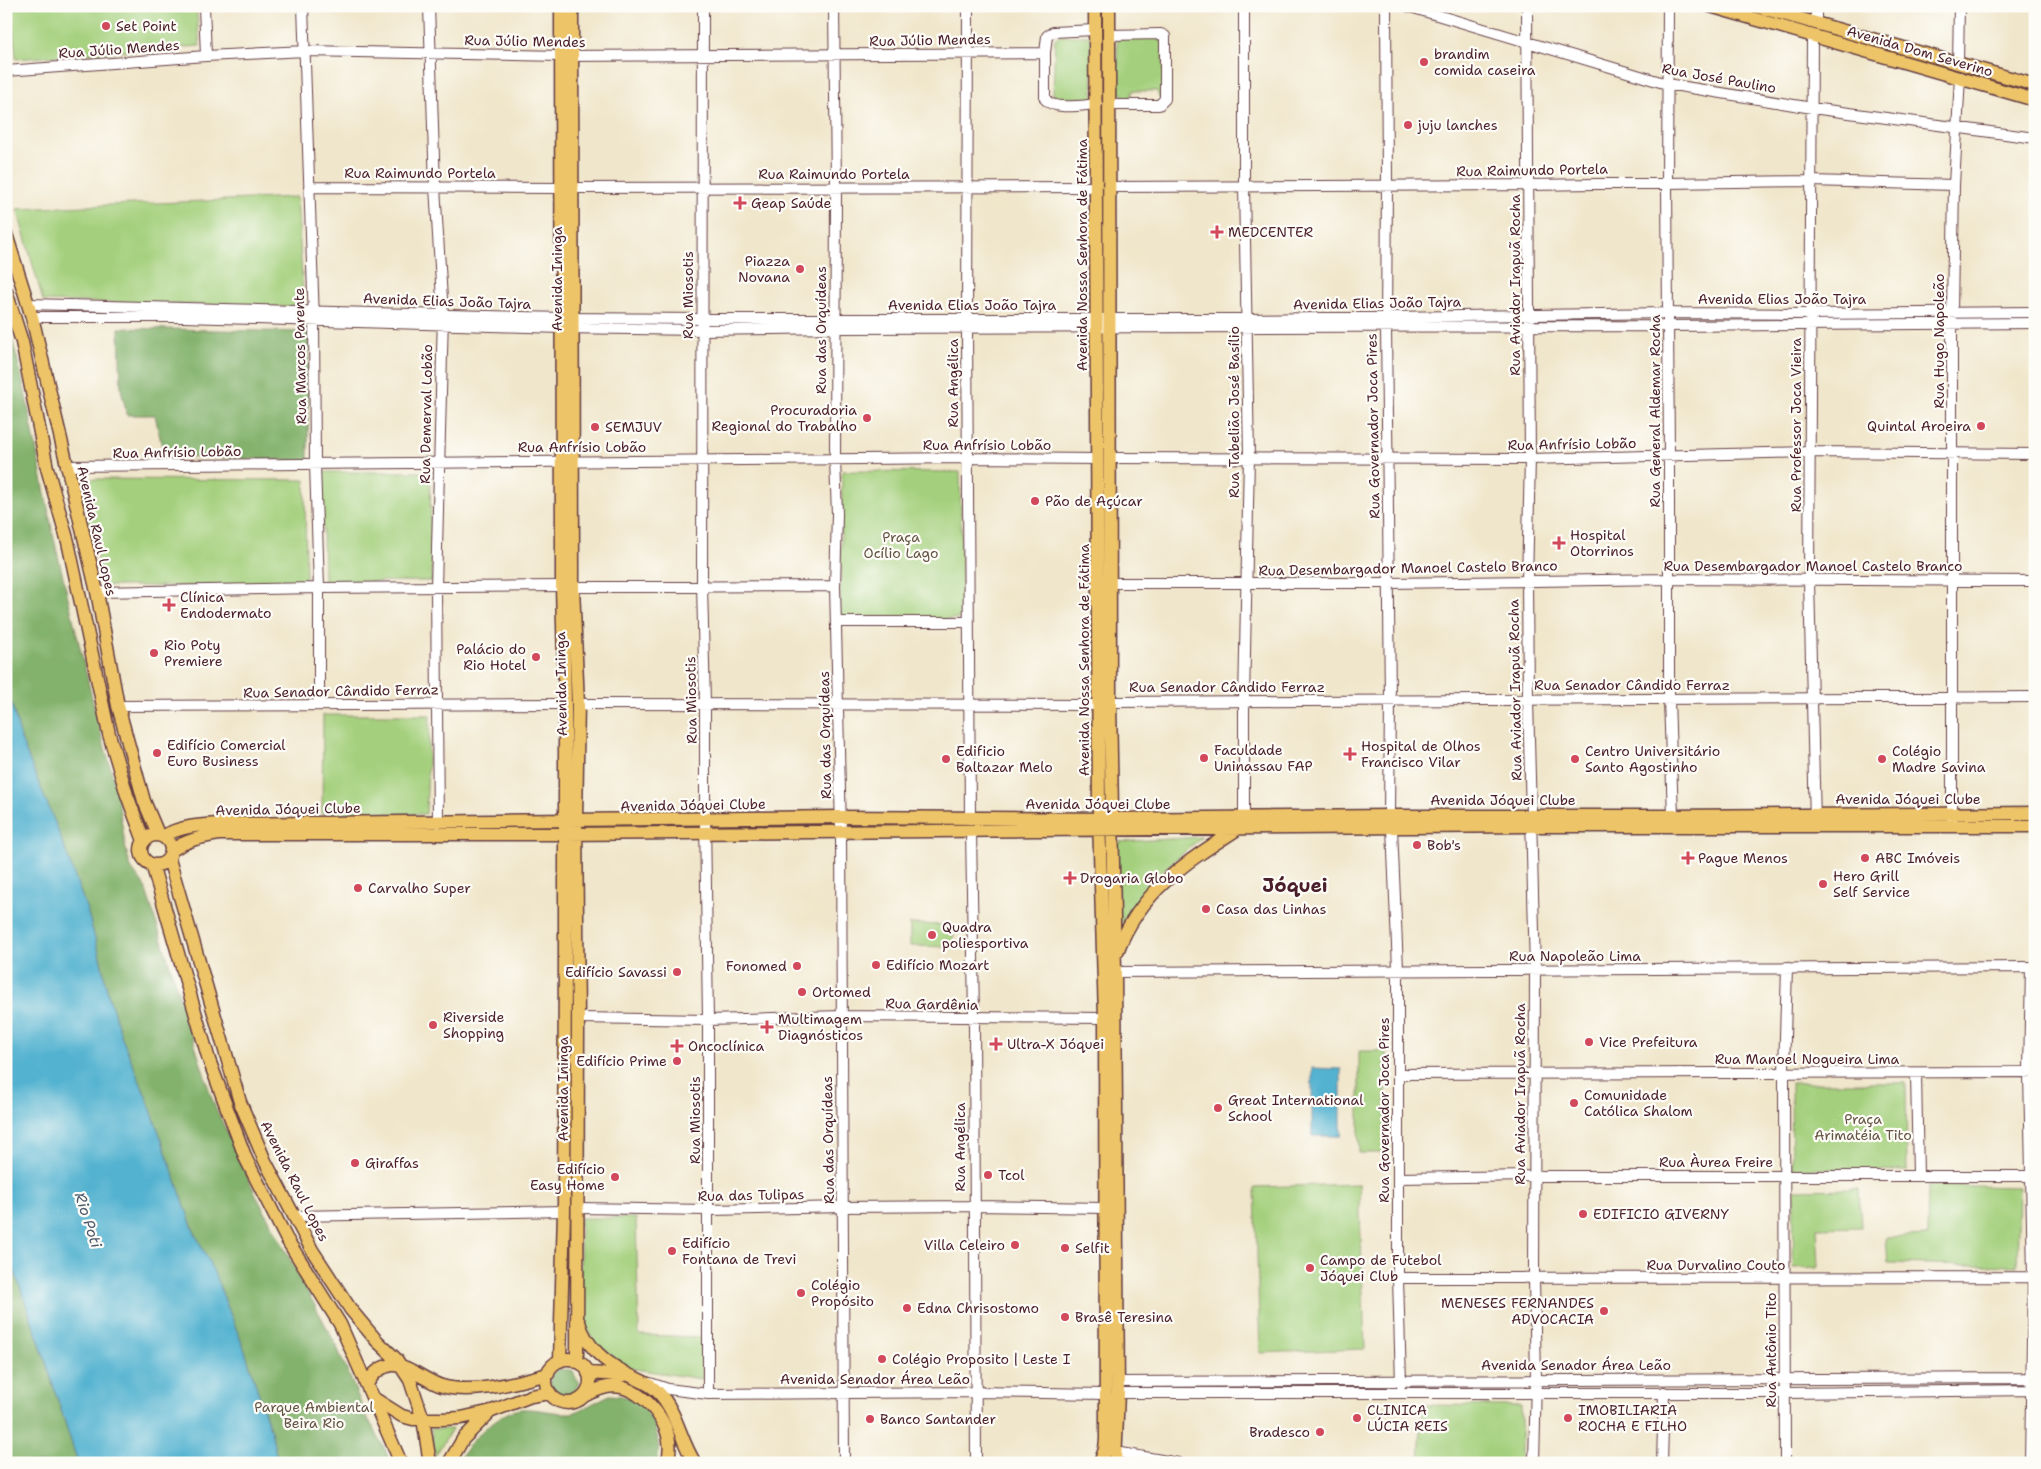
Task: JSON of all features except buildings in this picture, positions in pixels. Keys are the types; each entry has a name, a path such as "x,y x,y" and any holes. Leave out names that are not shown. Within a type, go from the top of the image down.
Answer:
{"main road":[{"name":"Avenida Ininga","path":"560,1361 571,704 567,587 566,56 561,6"},
{"name":"Avenida Ininga","path":"566,56 572,6"},
{"name":"Avenida Nossa Senhora de Fátima","path":"1095,6 1095,30 1103,105"},
{"name":"Avenida Nossa Senhora de Fátima","path":"1109,6 1103,105 1105,1208 1115,1457"},
{"name":"Avenida Dom Severino","path":"1710,6 1958,63 2035,85"},
{"name":"Avenida Dom Severino","path":"1755,6 1814,30 2035,100"},
{"name":"Avenida Raul Lopes","path":"6,234 31,310 97,592 118,706 144,801 161,835"},
{"path":"6,291 22,342 47,468 68,542 109,734 127,795 144,841"},
{"path":"22,342 30,352 37,381 43,386 48,385"},
{"name":"Avenida Nossa Senhora de Fátima","path":"1103,459 1111,583 1104,703"},
{"name":"Avenida Jóquei Clube","path":"1952,820 2035,813"},
{"name":"Avenida Jóquei Clube","path":"1530,821 1673,816 1815,820"},
{"name":"Avenida Jóquei Clube","path":"705,826 840,817 971,824 1105,825 1952,820 2035,826"},
{"name":"Avenida Jóquei Clube","path":"161,835 190,826 220,824 438,823 570,828"},
{"path":"1115,957 1129,924 1162,883 1186,862 1241,823"},
{"name":"Avenida Jóquei Clube","path":"170,855 182,843 219,834 705,826 841,830 971,824"},
{"name":"Avenida Nossa Senhora de Fátima","path":"1100,1463 1105,1449 1113,1389 1116,972 1105,825"},
{"name":"Avenida Ininga","path":"570,828 578,1018 577,1362"},
{"path":"161,835 170,842 170,855 158,865 152,864 146,861 142,855 141,848 148,837 161,835"},
{"name":"Avenida Raul Lopes","path":"170,855 240,1102 265,1161 312,1250 351,1310 376,1340 401,1365 416,1394 430,1463"},
{"path":"152,864 209,1060 246,1159 286,1238 340,1324 401,1463"},
{"path":"576,1312 581,1330 592,1348 609,1363 629,1375 647,1382 659,1393 668,1406 696,1463"},
{"path":"584,1396 590,1385 588,1373 584,1366 577,1362 566,1360 555,1364 548,1374 547,1387 550,1393 560,1402 566,1403 579,1400 600,1389 620,1386 634,1392 645,1400 660,1416 667,1430 670,1456 667,1463"},
{"path":"367,1384 379,1369 393,1365 401,1365 426,1380 457,1389 521,1381 548,1374"},
{"path":"588,1373 606,1372 629,1375"},
{"path":"373,1397 395,1413 407,1418 422,1419 461,1418 492,1411 531,1396 550,1393"},
{"path":"449,1463 463,1439 492,1411"}],"street":[{"path":"204,6 206,56"},
{"name":"Rua Marcos Parente","path":"303,6 314,316 315,464 319,588 319,705"},
{"name":"Rua Demerval Lobão","path":"428,6 442,320 436,588 438,823"},
{"name":"Rua Miosotis","path":"703,6 702,586 708,1020 708,1394"},
{"name":"Rua das Orquídeas","path":"834,6 836,188 834,460 838,514 835,586 841,830 844,1463"},
{"name":"Rua Angélica","path":"968,6 968,703 974,1018 976,1463"},
{"name":"Rua Tabelião José Basílio","path":"1241,823 1248,583 1249,457 1244,186 1244,6"},
{"name":"Rua Governador Joca Pires","path":"1386,6 1386,321 1390,822 1398,969 1398,1278 1401,1393"},
{"name":"Rua José Paulino","path":"1407,6 1667,84 1812,108 2035,138"},
{"name":"Rua Aviador Irapuã Rocha","path":"1527,6 1530,459 1527,580 1530,821 1535,970 1534,1279 1536,1393 1534,1463"},
{"name":"Rua General Aldemar Rocha","path":"1668,6 1669,699 1673,816"},
{"name":"Rua Professor Joca Vieira","path":"1815,820 1809,581 1809,452 1812,108 1816,6"},
{"path":"1958,63 1959,6"},
{"path":"1095,30 1053,32 1047,36 1045,99 1048,102 1059,105 1160,105 1163,103 1165,99 1165,36 1161,34 1108,35"},
{"name":"Rua Júlio Mendes","path":"6,71 206,56 304,51 566,56 1045,53"},
{"name":"Rua Hugo Napoleão","path":"1952,820 1952,317 1954,185 1960,77"},
{"name":"Rua Raimundo Portela","path":"309,187 1103,187 1528,185 1811,181 1954,185"},
{"name":"Avenida Elias João Tajra","path":"31,310 184,317 314,316 567,323 702,330 834,323"},
{"name":"Avenida Elias João Tajra","path":"1529,320 1668,326 1810,325 2035,312"},
{"name":"Avenida Elias João Tajra","path":"567,323 702,319 834,323 967,324 1529,320 1668,313 1952,317 2035,322"},
{"name":"Avenida Elias João Tajra","path":"1247,322 1296,314 1386,321"},
{"name":"Rua Anfrísio Lobão","path":"66,466 968,458 1530,459 1809,452 2035,454"},
{"name":"Rua Desembargador Manoel Castelo Branco","path":"1111,583 1669,579 2035,581"},
{"path":"97,592 319,588 835,586"},
{"path":"836,622 968,622"},
{"name":"Rua Senador Cândido Ferraz","path":"118,706 436,703 838,705 2035,697"},
{"name":"Rua Antônio Tito","path":"1785,1463 1784,1072 1787,967"},
{"path":"2030,1463 2034,1277 2033,967"},
{"name":"Rua Napoleão Lima","path":"1116,972 2033,967"},
{"name":"Rua Gardênia","path":"578,1018 708,1020 841,1016 1105,1018"},
{"name":"Rua Manoel Nogueira Lima","path":"1399,1074 2032,1072"},
{"path":"1916,1073 1918,1176"},
{"name":"Rua Àurea Freire","path":"1398,1178 1534,1176 2033,1176"},
{"name":"Rua das Tulipas","path":"577,1208 709,1210 974,1206 1105,1208"},
{"path":"295,1216 564,1211"},
{"name":"Rua Durvalino Couto","path":"1398,1278 2034,1277"},
{"name":"Avenida Senador Área Leão","path":"647,1382 668,1389 708,1394 844,1394 1113,1389 1209,1381 1256,1380 2033,1378"},
{"path":"1256,1380 1256,1393"},
{"path":"1320,1380 1321,1394"},
{"path":"1209,1381 1209,1393"},
{"name":"Avenida Senador Área Leão","path":"1113,1389 1209,1393 1321,1394 1785,1393 2033,1390"},
{"path":"1662,1463 1664,1392"},
{"path":"1115,1457 1178,1463"}],"green space":[{"name":"Set Point","path":"11,6 196,6 200,46 16,59"},
{"path":"1058,36 1091,36 1093,98 1059,98 1053,94 1055,39"},
{"path":"1162,36 1165,96 1159,98 1157,91 1132,91 1130,98 1125,98 1118,89 1117,38"},
{"path":"297,197 304,307 43,301 17,209"},
{"name":"Parque Ambiental Beira Rio","path":"6,317 22,377 54,539 98,723 116,787 126,850 131,868 145,887 213,1102 258,1199 336,1345 366,1415 386,1451 389,1463 278,1463 272,1435 245,1351 213,1270 193,1229 149,1104 122,1038 108,994 87,910 56,825 22,742 6,683"},
{"path":"119,328 309,332 308,461 164,456 155,415 127,415 121,389"},
{"name":"Praça Ocílio Lago","path":"842,471 960,472 963,619 840,619"},
{"path":"322,472 430,472 432,581 324,582"},
{"path":"79,479 305,480 306,586 103,586"},
{"path":"323,715 430,715 426,814 322,814"},
{"path":"1202,837 1147,886 1119,926 1117,842"},
{"name":"Quadra poliesportiva","path":"910,924 954,925 953,947 910,946"},
{"path":"1359,1051 1386,1051 1386,1153 1359,1153"},
{"name":"Praça Arimatéia Tito","path":"1791,1083 1906,1083 1907,1171 1792,1168"},
{"name":"Campo de Futebol Jóquei Club","path":"1359,1184 1365,1349 1260,1353 1255,1187"},
{"path":"1928,1185 2019,1187 2017,1266 1888,1263 1886,1237 1927,1235"},
{"path":"1859,1189 1861,1227 1817,1228 1819,1267 1793,1268 1794,1190"},
{"path":"580,1218 636,1218 639,1335 701,1337 702,1379 635,1369 624,1366 598,1351 581,1315"},
{"path":"6,1247 40,1344 78,1463 6,1463"},
{"path":"559,1369 572,1370 579,1384 569,1398 557,1395 550,1384 552,1374"},
{"path":"610,1395 633,1399 650,1416 658,1440 657,1463 458,1463 468,1446 484,1429 503,1415 521,1409 572,1413"},
{"path":"1422,1405 1521,1406 1521,1463 1419,1463"},
{"path":"431,1429 452,1429 435,1456"}],"water":[{"name":"Rio Poti","path":"6,683 22,742 56,825 87,910 108,994 122,1038 149,1104 193,1229 213,1270 245,1351 272,1435 278,1463 78,1463 40,1344 6,1247"},
{"path":"1312,1068 1341,1069 1341,1136 1312,1136"}],"place":[{"name":"Set Point","path":"106,26"},
{"name":"brandim comida caseira","path":"1424,62"},
{"name":"juju lanches","path":"1408,125"},
{"name":"Geap Saúde","path":"740,203"},
{"name":"MEDCENTER","path":"1217,232"},
{"name":"Piazza Novana","path":"800,269"},
{"name":"Procuradoria Regional do Trabalho","path":"867,418"},
{"name":"Quintal Aroeira","path":"1981,426"},
{"name":"SEMJUV","path":"595,427"},
{"name":"Pão de Açúcar","path":"1035,501"},
{"name":"Hospital Otorrinos","path":"1559,543"},
{"name":"Clínica Endodermato","path":"169,605"},
{"name":"Rio Poty Premiere","path":"154,653"},
{"name":"Palácio do Rio Hotel","path":"536,657"},
{"name":"Edifício Comercial Euro Business","path":"157,753"},
{"name":"Hospital de Olhos Francisco Vilar","path":"1350,754"},
{"name":"Faculdade Uninassau FAP","path":"1204,758"},
{"name":"Edificio Baltazar Melo","path":"946,759"},
{"name":"Centro Universitário Santo Agostinho","path":"1575,759"},
{"name":"Colégio Madre Savina","path":"1882,759"},
{"name":"Bob's","path":"1417,845"},
{"name":"Pague Menos","path":"1688,858"},
{"name":"ABC Imóveis","path":"1865,858"},
{"name":"Drogaria Globo","path":"1070,878"},
{"name":"Hero Grill Self Service","path":"1823,884"},
{"name":"Carvalho Super","path":"358,888"},
{"name":"Casa das Linhas","path":"1206,909"},
{"name":"Quadra poliesportiva","path":"932,935"},
{"name":"Edifício Mozart","path":"876,965"},
{"name":"Fonomed","path":"797,966"},
{"name":"Edifício Savassi","path":"677,972"},
{"name":"Ortomed","path":"802,992"},
{"name":"Riverside Shopping","path":"433,1025"},
{"name":"Multimagem Diagnósticos","path":"767,1027"},
{"name":"Vice Prefeitura","path":"1589,1042"},
{"name":"Ultra-X Jóquei","path":"996,1044"},
{"name":"Oncoclínica","path":"677,1046"},
{"name":"Edifício Prime","path":"677,1061"},
{"name":"Comunidade Católica Shalom","path":"1574,1103"},
{"name":"Great International School","path":"1218,1108"},
{"name":"Giraffas","path":"355,1163"},
{"name":"Tcol","path":"988,1175"},
{"name":"Edifício Easy Home","path":"615,1177"},
{"name":"EDIFICIO GIVERNY","path":"1583,1214"},
{"name":"Villa Celeiro","path":"1015,1245"},
{"name":"Selfit","path":"1065,1248"},
{"name":"Edifício Fontana de Trevi","path":"672,1251"},
{"name":"Campo de Futebol Jóquei Club","path":"1310,1268"},
{"name":"Colégio Propósito","path":"801,1293"},
{"name":"Edna Chrisostomo","path":"907,1308"},
{"name":"MENESES FERNANDES ADVOCACIA","path":"1604,1311"},
{"name":"Brasê Teresina","path":"1065,1317"},
{"name":"Colégio Proposito | Leste I","path":"882,1359"},
{"name":"CLINICA LÚCIA REIS","path":"1357,1418"},
{"name":"IMOBILIARIA ROCHA E FILHO","path":"1568,1418"},
{"name":"Banco Santander","path":"870,1419"},
{"name":"Bradesco","path":"1320,1432"}],"district":[{"name":"Jóquei","path":"1295,885"}]}
